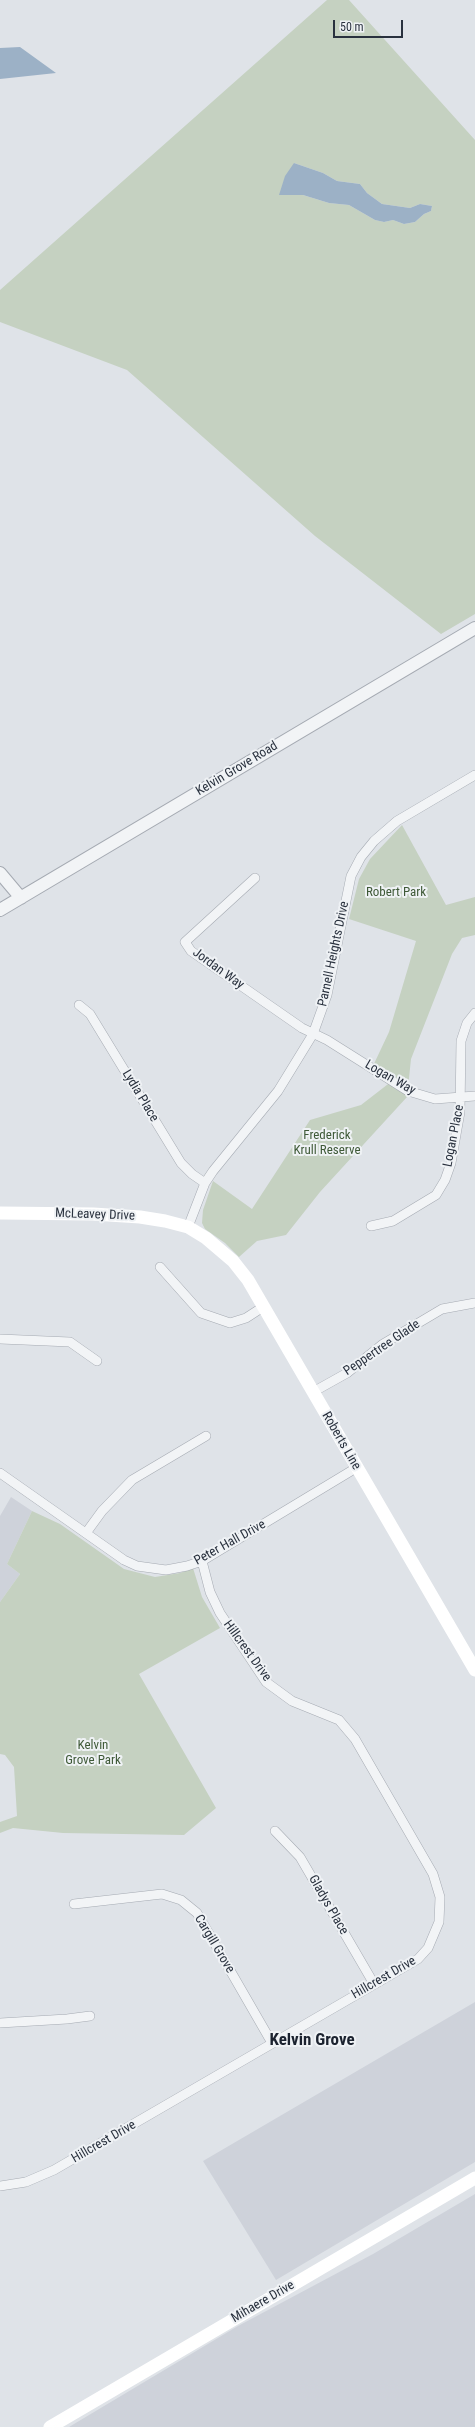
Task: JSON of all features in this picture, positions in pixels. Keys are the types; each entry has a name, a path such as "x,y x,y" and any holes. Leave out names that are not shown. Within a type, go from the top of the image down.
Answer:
{"main road":[{"name":"McLeavey Drive","path":"0,1213 140,1217 188,1227"},
{"name":"Roberts Line","path":"188,1227 206,1238 233,1261 248,1280 356,1468 475,1670"},
{"name":"Mihaere Drive","path":"50,2427 475,2178"}],"street":[{"name":"Kelvin Grove Road","path":"0,910 475,628"},
{"name":"Parnell Heights Drive","path":"188,1227 205,1184 278,1091 313,1034 327,995 351,876 361,857 374,841 397,821 473,779"},
{"path":"0,873 21,898"},
{"name":"Jordan Way","path":"256,878 185,942 191,951 313,1034"},
{"name":"Lydia Place","path":"79,1005 90,1014 181,1163 186,1170 205,1184"},
{"name":"Logan Place","path":"371,1226 393,1221 436,1195 451,1163 462,1097 461,1041 466,1023 475,1013"},
{"name":"Logan Way","path":"313,1034 419,1095 436,1099 475,1096"},
{"path":"160,1268 201,1313 230,1323 246,1318 263,1307"},
{"name":"Peppertree Glade","path":"313,1392 347,1373 383,1344 442,1309 475,1303"},
{"path":"0,1339 70,1342 97,1361"},
{"path":"86,1533 102,1511 132,1480 206,1436"},
{"name":"Peter Hall Drive","path":"0,1473 124,1560 137,1566 166,1570 188,1566 202,1561 356,1468"},
{"name":"Hillcrest Drive","path":"0,2186 26,2182 54,2170 418,1959 428,1948 434,1936 441,1910 438,1884 348,1729 327,1714 292,1701 278,1691 258,1670 220,1613 210,1592 202,1561"},
{"name":"Gladys Place","path":"275,1831 300,1857 374,1984"},
{"name":"Cargill Grove","path":"74,1904 162,1894 181,1900 197,1913 272,2043"},
{"path":"0,2023 67,2019 90,2016"}],"shaded area":[{"path":"11,1497 32,1511 7,1564 20,1574 0,1602 0,1516"},
{"path":"475,2002 475,2162 276,2280 203,2161"},
{"path":"475,2194 475,2427 69,2427 238,2326 373,2254"}],"green space":[{"path":"327,0 349,0 475,140 475,614 441,634 315,536 127,370 0,322 0,290","holes":["294,163 323,173 337,181 360,184 367,193 382,204 410,208 420,204 432,206 431,211 424,214 415,222 404,224 393,220 384,222 375,220 349,205 329,203 303,195"]},
{"path":"402,825 446,905 475,897 475,935 462,938 452,954 411,1059 407,1097 320,1192 286,1235 257,1241 239,1257 225,1243 205,1229 202,1223 203,1210 213,1181 252,1209 310,1120 361,1105 392,1081 372,1068 389,1032 416,941 349,919 359,879 370,859"},
{"name":"Kelvin Grove Park","path":"32,1511 60,1524 124,1569 155,1577 180,1573 193,1568 202,1597 220,1628 139,1674 216,1808 184,1835 63,1833 13,1828 0,1833 0,1822 17,1816 14,1767 5,1755 0,1754 0,1602 20,1574 7,1564"}],"water":[{"path":"20,47 56,73 0,79 0,48"},
{"path":"294,163 323,173 337,181 360,184 367,193 382,204 410,208 420,204 432,206 431,211 424,214 415,222 404,224 393,220 384,222 375,220 349,205 329,203 303,195 279,195 285,176"}],"district":[{"name":"Kelvin Grove","path":"312,2041"}],"park label":[{"name":"Robert Park","path":"396,893"},
{"name":"Frederick Krull Reserve","path":"327,1144"}]}
